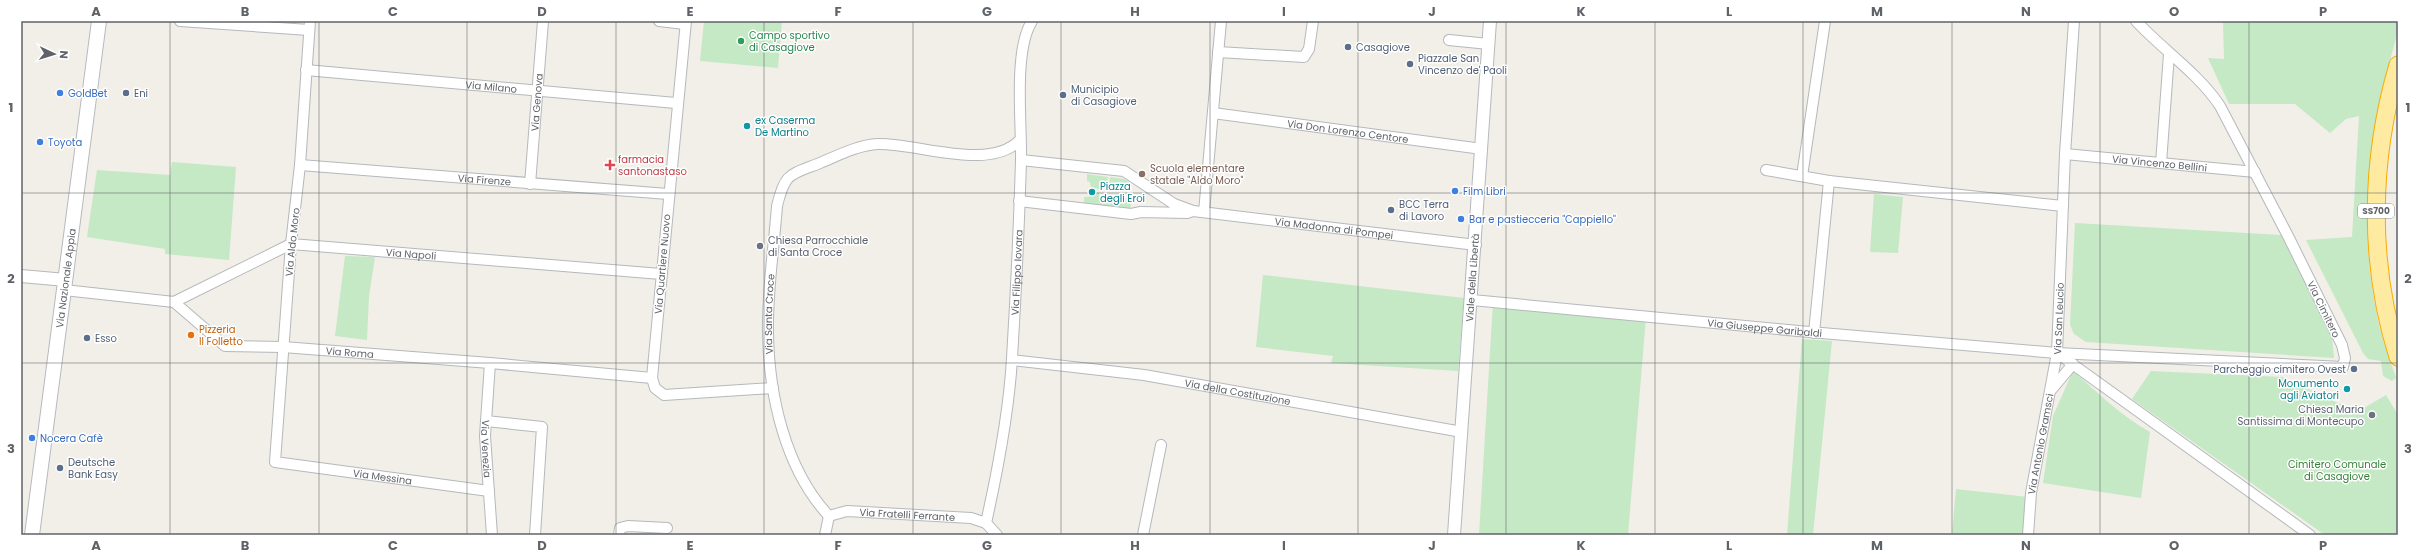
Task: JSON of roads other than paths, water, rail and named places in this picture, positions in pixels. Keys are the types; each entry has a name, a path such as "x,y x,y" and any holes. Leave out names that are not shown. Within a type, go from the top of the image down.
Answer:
{"highway":[{"name":"SS700","path":"2398,65 2383,128 2376,180 2375,233 2380,285 2398,357"}],"main road":[{"name":"Via Nazionale Appia","path":"32,535 99,21"}],"street":[{"path":"180,21 309,26"},
{"name":"Via Genova","path":"530,184 543,21"},
{"path":"659,21 686,23"},
{"name":"Via Filippo Iovara","path":"986,523 1003,432 1012,360 1021,160 1022,50 1026,30 1032,21"},
{"path":"1198,211 1213,113 1221,21"},
{"path":"1218,52 1304,57 1309,49 1313,21"},
{"name":"Viale della Libertà","path":"1454,535 1476,245 1490,21"},
{"path":"1802,176 1826,21"},
{"name":"Via San Leucio","path":"2074,21 2062,206 2057,353 2310,535"},
{"name":"Via Cimitero","path":"2057,353 2344,367 2345,358 2342,345 2255,172 2208,87 2169,54 2136,21"},
{"name":"Via Quartiere Nuovo","path":"652,378 676,103 686,23"},
{"name":"Via Aldo Moro","path":"275,462 290,244 300,165 309,26"},
{"path":"1448,40 1489,44"},
{"path":"2161,163 2169,54"},
{"name":"Via Milano","path":"306,70 676,103"},
{"name":"Via Don Lorenzo Centore","path":"1213,113 1482,149"},
{"name":"Via Santa Croce","path":"829,516 819,505 796,465 785,438 773,388 768,324 777,206 781,188 788,176 861,146 887,145 960,155 1005,152 1020,140"},
{"name":"Via Vincenzo Bellini","path":"2065,154 2255,172"},
{"path":"1021,160 1124,171 1174,204 1198,211"},
{"name":"Via Firenze","path":"300,165 668,194"},
{"path":"1766,170 1829,181 2062,206"},
{"path":"1814,332 1829,181"},
{"path":"1019,201 1131,214 1141,212 1187,214 1198,211"},
{"name":"Via Madonna di Pompei","path":"1198,211 1476,245"},
{"path":"21,276 65,285 174,302 290,244"},
{"name":"Via Napoli","path":"290,244 661,274"},
{"name":"Via Giuseppe Garibaldi","path":"1472,300 2057,353"},
{"name":"Via Roma","path":"174,302 225,346 283,347 490,363 652,378"},
{"name":"Via Antonio Gramsci","path":"2028,535 2031,493 2052,389 2057,353"},
{"name":"Via della Costituzione","path":"1012,360 1144,375 1462,432"},
{"name":"Via Venezia","path":"490,363 485,436 492,535"},
{"path":"2052,389 2073,364"},
{"path":"652,378 656,388 664,395 773,388"},
{"path":"486,421 542,427 535,535"},
{"path":"1143,535 1161,444"},
{"name":"Via Messina","path":"275,462 489,491"},
{"name":"Via Fratelli Ferrante","path":"829,516 847,511 970,518 986,523"},
{"path":"825,535 829,516"},
{"path":"986,523 997,535"},
{"path":"619,535 620,528 628,526 666,528"}],"place":[{"name":"Campo sportivo di Casagiove","path":"741,41"},
{"name":"Casagiove","path":"1348,47"},
{"name":"Piazzale San Vincenzo de' Paoli","path":"1410,64"},
{"name":"GoldBet","path":"60,93"},
{"name":"Eni","path":"126,93"},
{"name":"Municipio di Casagiove","path":"1063,95"},
{"name":"ex Caserma De Martino","path":"747,126"},
{"name":"Toyota","path":"40,142"},
{"name":"farmacia santonastaso","path":"610,165"},
{"name":"Scuola elementare statale \"Aldo Moro\"","path":"1142,174"},
{"name":"Film Libri","path":"1455,191"},
{"name":"Piazza degli Eroi","path":"1092,192"},
{"name":"BCC Terra di Lavoro","path":"1391,210"},
{"name":"Bar e pastiecceria \"Cappiello\"","path":"1461,219"},
{"name":"Chiesa Parrocchiale di Santa Croce","path":"760,246"},
{"name":"Pizzeria Il Folletto","path":"191,335"},
{"name":"Esso","path":"87,338"},
{"name":"Parcheggio cimitero Ovest","path":"2354,369"},
{"name":"Monumento agli Aviatori","path":"2347,389"},
{"name":"Chiesa Maria Santissima di Montecupo","path":"2372,415"},
{"name":"Nocera Cafè","path":"32,438"},
{"name":"Deutsche Bank Easy","path":"60,468"}],"park label":[{"name":"Cimitero Comunale di Casagiove","path":"2337,470"}]}
